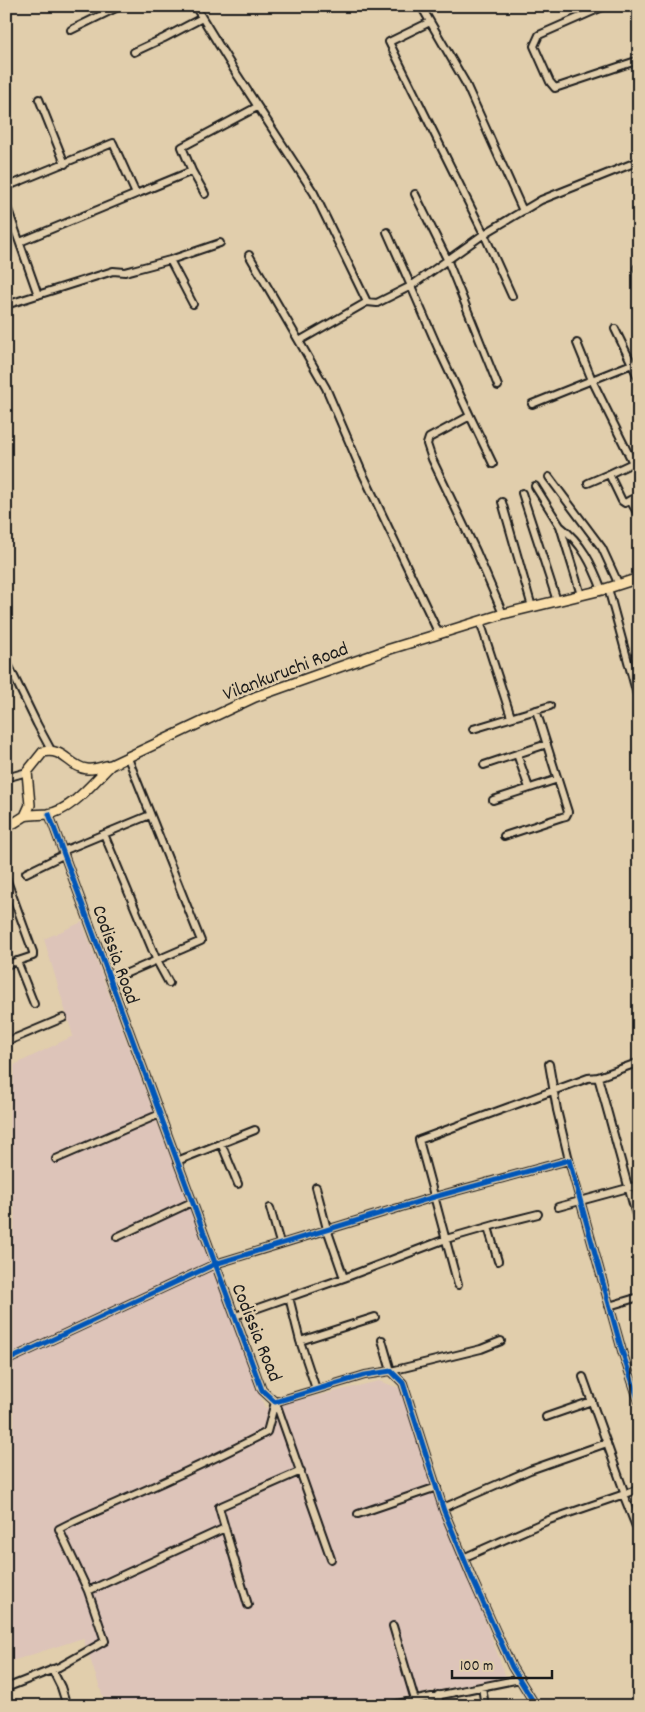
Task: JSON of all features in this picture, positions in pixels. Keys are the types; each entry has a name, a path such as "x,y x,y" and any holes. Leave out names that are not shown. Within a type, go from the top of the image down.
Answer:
{"main road":[{"name":"Vilankuruchi Road","path":"51,750 61,754 76,765 87,769 111,765 255,697 480,621 605,589 639,578"},
{"path":"24,816 30,805 27,772 43,752 51,750"},
{"path":"6,828 24,816 49,814 64,808 83,794 111,765"}],"street":[{"path":"71,30 120,6"},
{"path":"195,6 257,107 314,193 367,302"},
{"path":"420,6 466,82 523,211"},
{"path":"605,6 539,35 534,46 550,82 555,88 639,60"},
{"path":"637,6 639,11"},
{"path":"134,52 202,18"},
{"path":"430,22 389,42 484,234 512,296"},
{"path":"39,99 65,164"},
{"path":"205,194 192,171 182,147 257,107"},
{"path":"6,187 112,143 136,194"},
{"path":"299,341 367,302 377,303 411,286 484,234 540,200 639,161"},
{"path":"20,242 192,171"},
{"path":"415,194 447,259 498,386"},
{"path":"6,204 38,295"},
{"path":"387,232 492,464"},
{"path":"6,305 113,271 125,272 170,260 220,243"},
{"path":"249,255 326,388 362,472 439,634"},
{"path":"170,260 193,304"},
{"path":"615,329 639,380"},
{"path":"577,343 592,380 636,461 588,483"},
{"path":"532,404 632,364"},
{"path":"470,416 429,438 427,444 449,496 492,585 503,614"},
{"path":"609,474 622,501 625,502 639,496"},
{"path":"549,477 602,548 619,585"},
{"path":"535,486 560,526 581,595"},
{"path":"522,493 557,601"},
{"path":"630,500 639,516"},
{"path":"502,502 532,607"},
{"path":"560,526 572,536 591,562 605,589 639,702"},
{"path":"480,621 511,717"},
{"path":"6,660 51,750"},
{"path":"473,729 550,706"},
{"path":"504,836 566,816 568,808 536,710"},
{"path":"484,765 547,744"},
{"path":"517,754 528,788"},
{"path":"111,980 201,941 128,758"},
{"path":"6,778 27,772"},
{"path":"493,800 558,779"},
{"name":"Codissia Road","path":"49,814 262,1390 275,1402 365,1375 391,1371 501,1341"},
{"path":"26,873 64,852 150,815"},
{"path":"104,834 157,961 169,983"},
{"path":"6,878 33,952 33,956 6,965"},
{"path":"17,961 34,1004"},
{"path":"6,1042 63,1018"},
{"path":"458,1285 419,1140 588,1078 598,1077 637,1063 639,1065"},
{"path":"549,1064 556,1110 580,1202 622,1351 639,1402"},
{"path":"598,1077 639,1226"},
{"path":"56,1159 160,1114"},
{"path":"177,1161 255,1130"},
{"path":"221,1144 238,1184"},
{"path":"6,1361 215,1264 434,1197 569,1160"},
{"path":"558,1207 639,1185"},
{"path":"316,1187 327,1229 344,1278"},
{"path":"117,1237 192,1202"},
{"path":"270,1208 280,1243"},
{"path":"235,1316 344,1278 446,1239 538,1214"},
{"path":"488,1227 498,1261"},
{"path":"289,1297 300,1341 316,1389"},
{"path":"609,1306 639,1297"},
{"path":"300,1341 375,1318"},
{"path":"382,1340 391,1371 403,1383 443,1508 463,1558 512,1667 536,1706"},
{"path":"583,1377 639,1534"},
{"path":"546,1417 592,1401"},
{"path":"275,1402 331,1559"},
{"path":"6,1688 52,1669 105,1641 88,1591 59,1529 83,1516 165,1481 267,1432 275,1402"},
{"path":"443,1508 530,1470 607,1443"},
{"path":"248,1605 219,1507 301,1471"},
{"path":"358,1514 437,1487"},
{"path":"463,1558 549,1520 639,1489"},
{"path":"88,1591 225,1528"},
{"path":"393,1626 416,1700"},
{"path":"52,1669 61,1687 67,1706"},
{"path":"387,1706 520,1679"},
{"path":"482,1686 485,1706"},
{"path":"438,1696 440,1706"}],"shaded area":[{"path":"82,922 265,1408 379,1381 399,1388 506,1677 359,1706 106,1706 83,1638 6,1663 6,1069 73,1036 44,939"}],"cycle path":[{"path":"49,814 262,1390 275,1402 365,1375 391,1371 403,1383 444,1511 512,1667 536,1706"},
{"path":"6,1361 215,1264 434,1197 569,1160 622,1351 639,1402"}]}
